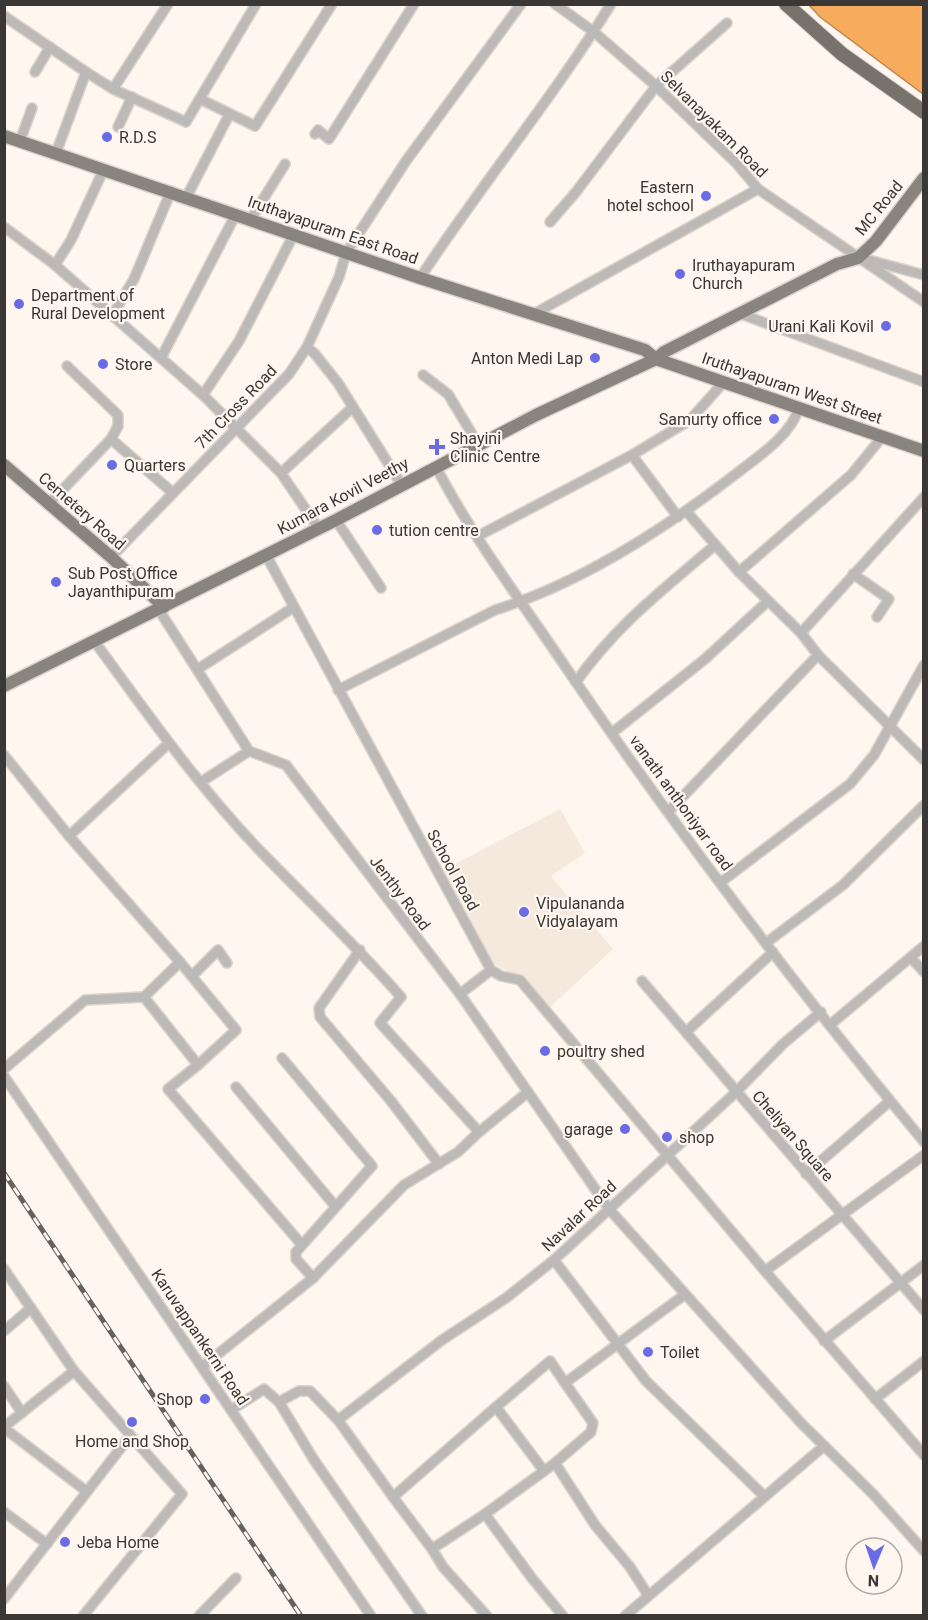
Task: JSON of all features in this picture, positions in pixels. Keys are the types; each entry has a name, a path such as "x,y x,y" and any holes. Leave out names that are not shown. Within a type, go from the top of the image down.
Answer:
{"highway":[{"path":"786,4 842,54 924,112"}],"main road":[{"name":"Iruthayapuram East Road","path":"4,136 102,171 187,196 420,278 645,350 654,357"},
{"name":"MC Road","path":"858,258 876,241 924,178"},
{"name":"Kumara Kovil Veethy","path":"4,686 319,529 478,444 837,264 858,258"},
{"name":"Iruthayapuram West Street","path":"654,357 723,383 924,451"},
{"name":"Cemetery Road","path":"4,465 111,557 161,608"}],"street":[{"path":"113,89 168,4"},
{"path":"4,16 113,89 186,122 256,4"},
{"path":"200,99 255,126 332,4"},
{"path":"315,134 318,130 329,139 414,4"},
{"name":"7th Cross Road","path":"111,557 289,375 307,347 339,277 346,253 406,161 521,4"},
{"name":"Selvanayakam Road","path":"555,4 594,33 656,86 737,164 758,189 924,302"},
{"path":"420,278 465,209 594,33 611,4"},
{"path":"550,222 576,192 656,86 727,23"},
{"path":"35,72 50,47"},
{"path":"56,153 86,72"},
{"path":"118,127 132,97"},
{"path":"20,141 32,108"},
{"path":"187,196 229,115"},
{"path":"251,219 285,164"},
{"path":"55,265 71,240 102,171"},
{"path":"532,315 758,189"},
{"path":"112,316 134,279 171,191"},
{"path":"161,358 236,214"},
{"path":"6,232 55,265 204,395 280,473 319,529"},
{"path":"204,395 239,341 294,234"},
{"name":"Selvanayakam Road","path":"858,258 924,275"},
{"path":"741,314 924,382"},
{"path":"307,347 338,383 401,484"},
{"path":"48,505 111,439 118,426 118,415 67,366"},
{"path":"423,375 448,394 478,444"},
{"path":"478,536 632,455 690,420 723,383"},
{"path":"280,473 353,407"},
{"path":"338,690 495,610 522,602 578,574 683,515 754,460 795,423 799,408"},
{"path":"739,572 851,475 882,437"},
{"path":"111,439 173,493"},
{"path":"632,455 683,515 801,633 818,655 924,760"},
{"name":"vanath anthoniyar road","path":"436,467 478,536 612,733 766,943 924,1142"},
{"path":"801,633 924,497"},
{"path":"336,520 381,588"},
{"path":"576,682 594,657 630,616 715,545"},
{"name":"School Road","path":"266,555 491,970"},
{"path":"854,574 889,600 877,617"},
{"path":"612,733 705,658 768,601"},
{"path":"198,669 294,607"},
{"path":"161,608 249,751 201,782"},
{"path":"94,642 201,782 267,858 360,950 401,997 380,1023 479,1132"},
{"path":"669,811 818,655"},
{"path":"721,882 850,784 874,755 924,665"},
{"path":"69,836 169,743"},
{"name":"Jenthy Road","path":"249,751 286,765 460,994 609,1209 684,1295 924,1551"},
{"path":"4,755 69,836 180,962 236,1030 168,1089 302,1245"},
{"path":"766,943 843,885 924,805"},
{"path":"831,1024 924,946"},
{"path":"192,976 218,950 227,963"},
{"path":"360,950 319,1008 320,1017 391,1101 439,1164"},
{"path":"686,1032 773,952"},
{"path":"911,958 924,972"},
{"path":"4,1069 85,1000 144,997 180,962"},
{"path":"460,994 491,970 501,976 520,980 824,1341 924,1455"},
{"name":"Cheliyan Square","path":"642,981 735,1093 924,1310"},
{"path":"144,997 198,1065"},
{"name":"Navalar Road","path":"338,1420 442,1340 506,1298 554,1260 735,1093 783,1044 821,1012"},
{"path":"282,1058 372,1166 296,1252 296,1259 313,1278"},
{"name":"Karuvappankerni Road","path":"4,1076 371,1616"},
{"path":"236,1087 335,1206"},
{"path":"203,1366 313,1278 404,1185 458,1152 528,1092"},
{"path":"806,1174 890,1101"},
{"path":"765,1271 844,1216 924,1155"},
{"path":"554,1260 646,1381 764,1496"},
{"path":"824,1341 924,1265"},
{"path":"4,1269 74,1371 182,1494 83,1616"},
{"path":"565,1383 684,1295"},
{"path":"4,1331 31,1308"},
{"path":"393,1497 550,1361 593,1423 591,1432 555,1463 432,1549"},
{"path":"875,1399 924,1361"},
{"path":"74,1371 4,1428 86,1491"},
{"path":"4,1386 22,1413"},
{"path":"231,1410 264,1389 279,1402 314,1460 422,1616"},
{"path":"279,1402 299,1391 310,1391 338,1420 443,1567 488,1616"},
{"path":"496,1407 544,1471"},
{"path":"4,1599 130,1436"},
{"path":"625,1616 824,1446"},
{"path":"555,1463 595,1526 630,1567 648,1595"},
{"path":"4,1512 47,1544"},
{"path":"485,1514 563,1616"},
{"path":"199,1616 236,1578"}],"shaded area":[{"path":"809,5 923,5 923,94 820,17"},
{"name":"Vipulananda Vidyalayam","path":"560,809 585,853 551,876 613,949 549,1008 521,977 494,964 442,871"}],"railway":[{"path":"4,1173 301,1616"}],"place":[{"name":"R.D.S","path":"107,137"},
{"name":"Eastern hotel school","path":"706,196"},
{"name":"Iruthayapuram Church","path":"680,274"},
{"name":"Department of Rural Development","path":"19,304"},
{"name":"Urani Kali Kovil","path":"886,326"},
{"name":"Anton Medi Lap","path":"595,358"},
{"name":"Store","path":"103,364"},
{"name":"Samurty office","path":"774,419"},
{"name":"Shayini Clinic Centre","path":"437,447"},
{"name":"Quarters","path":"112,465"},
{"name":"tution centre","path":"377,530"},
{"name":"Sub Post Office Jayanthipuram","path":"56,582"},
{"name":"Vipulananda Vidyalayam","path":"524,912"},
{"name":"poultry shed","path":"545,1051"},
{"name":"garage","path":"625,1129"},
{"name":"shop","path":"667,1137"},
{"name":"Toilet","path":"648,1352"},
{"name":"Shop","path":"205,1399"},
{"name":"Home and Shop","path":"132,1422"},
{"name":"Jeba Home","path":"65,1542"}]}
